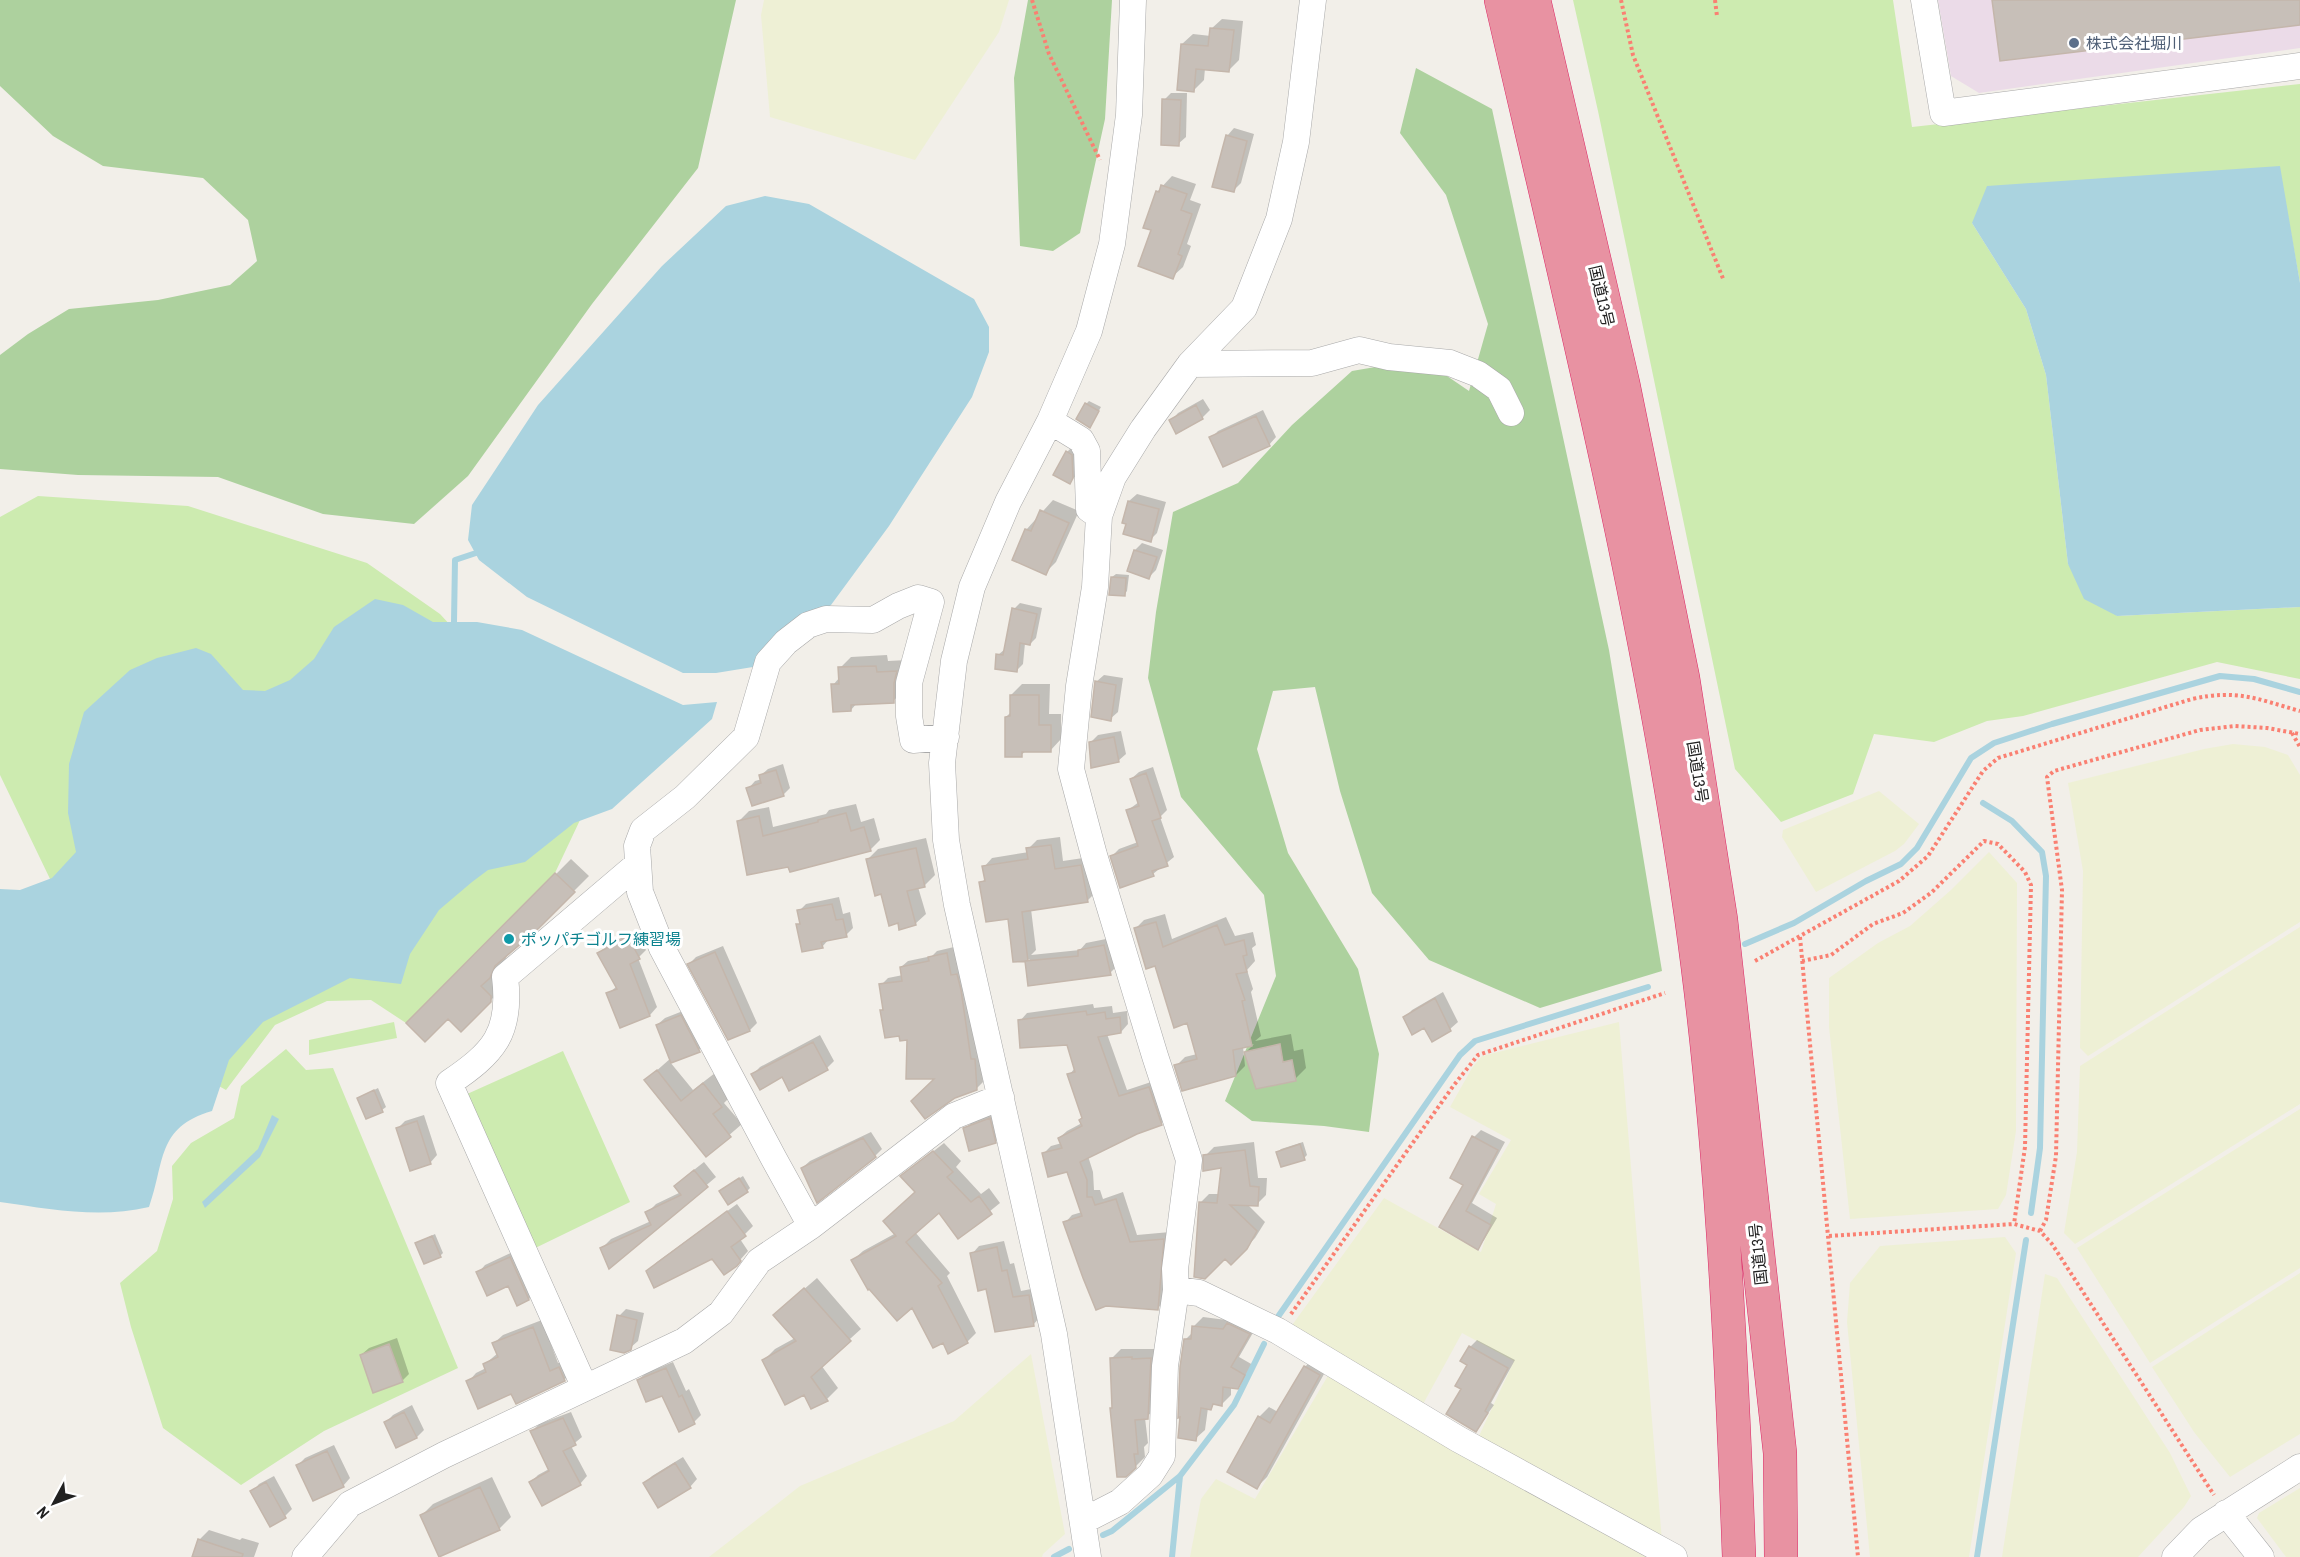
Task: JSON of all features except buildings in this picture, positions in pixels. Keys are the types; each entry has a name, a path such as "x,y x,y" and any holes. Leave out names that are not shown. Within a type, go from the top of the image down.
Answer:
{"highway":[{"name":"国道13号","path":"1501,0 1588,376 1651,672 1691,917 1717,1129 1734,1408 1739,1557"},
{"name":"国道13号","path":"1533,0 1623,383 1683,678 1721,920 1780,1454 1781,1557"},
{"path":"1726,1557 1725,1473 1734,1408"},
{"path":"1780,1454 1789,1557"}],"street":[{"path":"1088,1557 1054,1334 957,904 946,840 942,764 954,661 972,587 1008,502 1050,421 1089,331 1112,244 1129,115 1133,0"},
{"path":"1083,1521 1120,1502 1150,1475 1162,1456 1165,1366 1176,1290 1175,1269 1189,1160 1094,855 1071,769 1078,687 1095,587 1100,516 1113,477 1143,429 1190,364 1244,308 1280,219 1296,142 1312,0"},
{"path":"1924,0 1943,113 2300,66"},
{"path":"1190,364 1312,363 1359,350 1389,357 1450,363 1478,374 1499,389 1510,413"},
{"path":"1050,421 1081,440 1087,451 1089,509 1100,516"},
{"path":"811,1226 662,948 640,892 637,846 643,830 685,797 746,736 768,662 786,642 808,625 826,619 873,620 918,598 931,602 909,683 909,716 913,740 946,737"},
{"path":"585,1388 449,1083 493,1048 503,1025 507,993 505,977 638,864"},
{"path":"305,1557 350,1504 444,1455 684,1341 721,1313 759,1261 811,1226 954,1116 1001,1097"},
{"path":"1176,1290 1199,1293 1278,1331 1458,1438 1674,1557"},
{"path":"2175,1557 2200,1530 2300,1467"},
{"path":"2226,1513 2261,1557"}],"path":[{"path":"1032,0 1049,54 1095,152 1118,192"},
{"path":"1621,0 1633,55 1724,281"},
{"path":"1715,0 1717,16"},
{"path":"1755,961 1899,881 1928,856 1983,771 1998,758 2192,699 2216,694 2242,694 2300,711"},
{"path":"2040,1231 2046,1220 2056,1156 2062,890 2047,777 2054,771 2200,730 2235,726 2266,728 2300,735"},
{"path":"2291,732 2300,747"},
{"path":"1802,961 1831,955 1873,924 1904,913 1932,892 1984,841 1998,844 2025,872 2031,885 2025,1147 2014,1224"},
{"path":"1800,937 1858,1557"},
{"path":"1278,1331 1454,1085 1478,1055 1665,993"},
{"path":"1829,1236 2014,1224 2040,1231 2052,1244 2226,1513"}],"shaded area":[{"path":"1938,0 2300,0 2300,48 1979,93 1951,76"}],"green space":[{"path":"0,0 736,0 698,168 592,304 468,476 414,524 323,514 218,477 78,475 0,469 0,355 28,334 69,309 158,300 230,285 257,261 248,220 203,178 103,166 53,136 0,86"},
{"path":"764,0 1009,0 999,32 915,160 770,117 761,15"},
{"path":"1028,0 1112,0 1105,119 1080,233 1053,251 1020,246 1014,78"},
{"path":"1573,0 1893,0 1912,127 2300,84 2300,283 2279,167 1972,223 2026,309 2046,375 2068,564 2117,616 2300,607 2300,679 2217,662 2023,716 1987,721 1934,742 1874,734 1853,794 1781,822 1735,769"},
{"path":"1416,68 1492,109 1609,650 1662,971 1540,1008 1429,960 1372,893 1340,791 1315,687 1273,691 1257,749 1288,853 1358,969 1379,1054 1369,1132 1252,1121 1225,1101 1276,976 1264,895 1181,797 1148,678 1156,612 1173,512 1238,483 1292,425 1352,371 1422,359 1469,391 1488,324 1446,195 1400,133"},
{"path":"38,496 188,506 367,563 440,614 597,784 555,873 406,1023 371,1000 327,1001 275,1025 226,1090 188,1069 77,935 0,775 0,517"},
{"path":"2233,744 2265,747 2288,755 2300,775 2300,922 2088,1056 2080,1048 2083,871 2068,783 2204,749"},
{"path":"1879,791 1919,824 1904,844 1895,851 1816,892 1782,837 1783,830"},
{"path":"1989,852 2017,883 2016,1131 2006,1195 1998,1209 1850,1219 1829,1027 1829,978 1878,943 1910,926"},
{"path":"2300,927 2300,1104 2075,1244 2064,1233 2077,1152 2080,1066"},
{"path":"394,1022 397,1038 309,1055 309,1040"},
{"path":"1619,1022 1662,1541 1479,1436 1514,1361 1462,1333 1422,1406 1290,1328 1384,1198 1481,1252 1496,1204 1479,1194 1511,1140 1450,1107 1472,1068 1482,1056"},
{"path":"286,1049 306,1070 333,1068 458,1368 324,1431 241,1485 163,1428 131,1327 120,1283 157,1251 173,1199 172,1166 191,1143 234,1118 241,1086"},
{"path":"563,1051 630,1202 525,1253 456,1099"},
{"path":"2300,1109 2300,1268 2150,1363 2077,1248"},
{"path":"2005,1237 2016,1253 1969,1557 1870,1557 1847,1322 1850,1283 1880,1246"},
{"path":"2300,1273 2300,1434 2230,1477 2194,1432 2152,1367"},
{"path":"2045,1274 2057,1278 2170,1453 2191,1496 2184,1507 2138,1557 2002,1557"},
{"path":"1031,1354 1065,1534 1042,1557 709,1557 800,1486 954,1421"},
{"path":"1329,1374 1649,1557 1190,1557 1201,1499 1216,1479 1255,1499"},
{"path":"2300,1488 2300,1557 2286,1557 2257,1518 2259,1513"}],"water":[{"path":"2280,166 2300,283 2300,607 2117,616 2084,599 2068,564 2046,375 2026,309 1972,223 1987,186"},
{"path":"765,196 809,204 974,299 989,327 989,352 972,397 889,526 831,605 793,634 759,666 716,673 683,673 527,597 479,560 468,540 472,505 538,405 662,266 726,206"},
{"path":"375,599 403,605 433,622 477,622 522,630 683,705 717,702 712,719 612,809 574,823 525,862 488,870 439,910 410,954 401,984 350,978 263,1022 229,1060 212,1111 194,1118 172,1137 161,1162 149,1207 130,1211 93,1213 0,1202 0,889 20,890 52,878 76,852 68,813 69,764 84,712 130,670 157,658 196,648 211,654 243,690 265,691 290,680 314,659 334,627"},
{"path":"272,1115 279,1119 260,1157 205,1208 202,1202 258,1149"}],"waterway":[{"path":"454,622 455,560 476,553"},
{"path":"1745,944 1794,923 1866,881 1901,864 1917,848 1971,758 1994,743 2220,676 2254,679 2300,692"},
{"path":"1983,803 2012,821 2042,852 2046,876 2040,1148 2031,1213"},
{"path":"1275,1321 1460,1055 1475,1041 1648,987"},
{"path":"1977,1557 2026,1240"},
{"path":"1103,1535 1112,1531 1180,1476 1234,1405 1264,1344"},
{"path":"1172,1557 1180,1476"},
{"path":"1054,1557 1069,1549"}],"place":[{"name":"株式会社堀川","path":"2074,43"},
{"name":"ポッパチゴルフ練習場","path":"509,939"}]}
